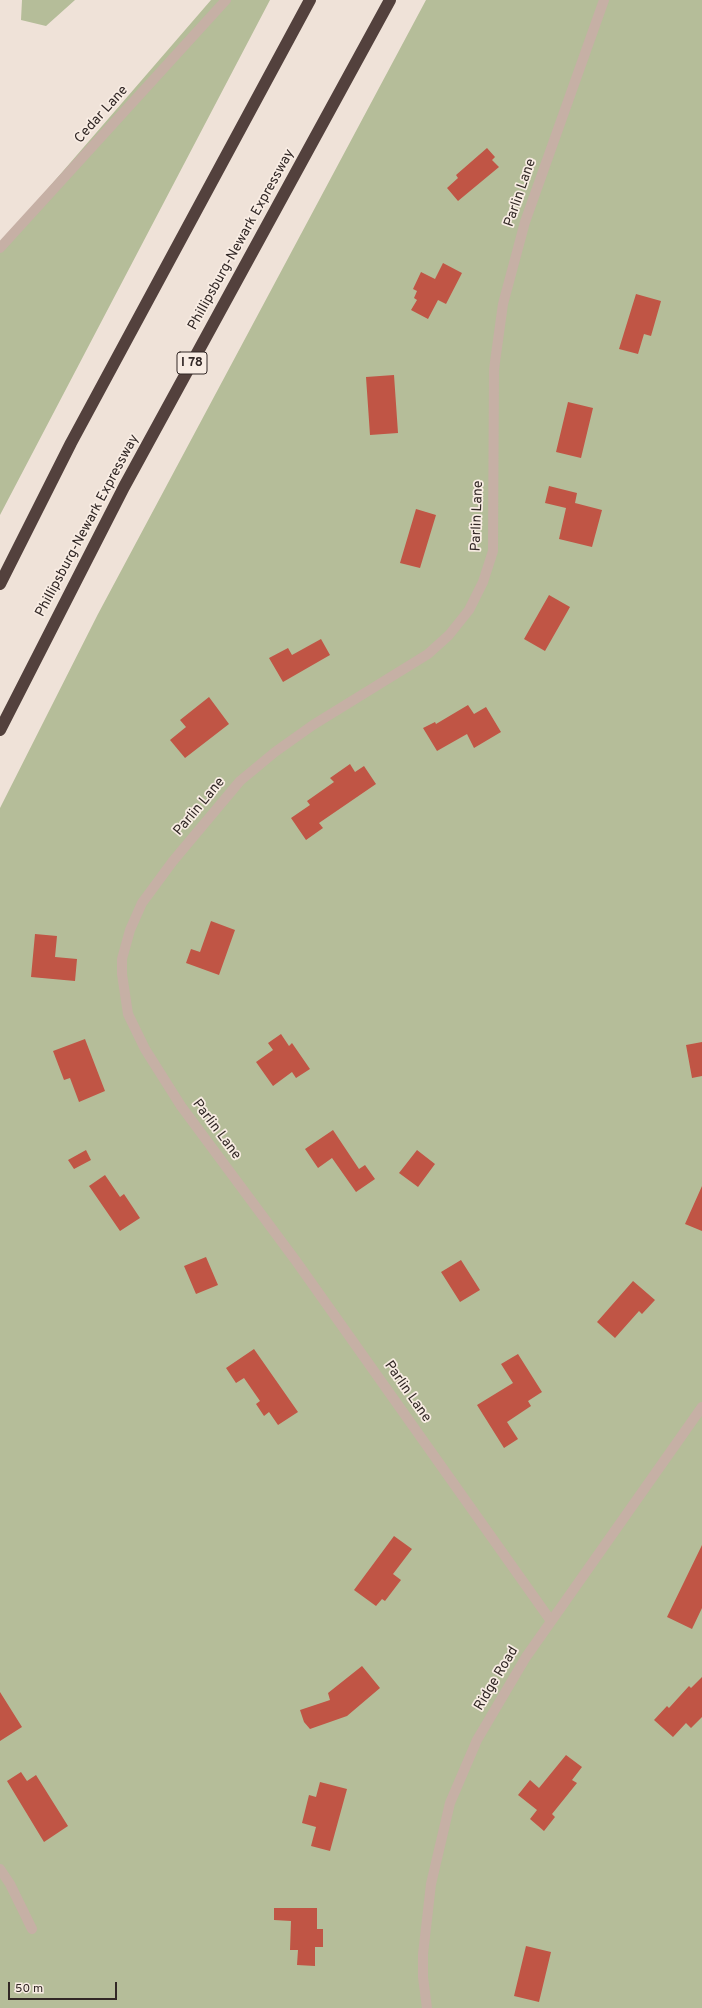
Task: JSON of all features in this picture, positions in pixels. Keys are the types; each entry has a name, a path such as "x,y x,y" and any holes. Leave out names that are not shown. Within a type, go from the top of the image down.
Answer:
{"highway":[{"path":"0,584 75,436 310,0"},
{"name":"Phillipsburg-Newark Expressway","path":"0,730 124,487 390,0"}],"street":[{"name":"Cedar Lane","path":"0,248 226,0"},
{"name":"Parlin Lane","path":"551,1621 296,1261 181,1106 145,1049 128,1014 122,974 122,959 130,930 142,903 173,861 240,781 275,752 313,725 428,654 449,635 469,610 483,582 493,551 494,369 503,304 525,222 604,0"},
{"name":"Ridge Road","path":"427,2008 423,1977 423,1954 432,1884 450,1803 477,1740 526,1657 702,1407"},
{"path":"0,1869 10,1884 32,1929"}],"green space":[{"path":"22,0 75,0 46,26 21,20"},
{"path":"211,0 270,0 0,515 0,244"},
{"path":"426,0 702,0 702,2008 0,2008 0,808 98,614"}],"building":[{"path":"487,148 495,157 492,160 499,167 458,201 447,188 458,178 456,175"},
{"path":"443,263 462,273 446,304 438,300 428,319 411,310 417,300 414,298 417,291 413,289 421,272 435,279"},
{"path":"636,294 661,301 651,336 644,334 638,354 619,349"},
{"path":"394,375 398,433 370,435 366,377"},
{"path":"568,402 593,408 581,458 556,452"},
{"path":"549,486 577,493 575,503 602,510 592,547 559,539 566,508 545,503"},
{"path":"416,509 436,515 420,568 400,563"},
{"path":"549,595 570,607 545,651 524,639"},
{"path":"321,639 330,655 283,682 269,658 288,648 292,655"},
{"path":"209,697 229,724 185,758 170,740 186,727 180,720"},
{"path":"468,705 474,714 486,707 501,732 474,748 467,734 437,751 423,728 435,722 436,724"},
{"path":"350,764 355,772 364,766 376,784 319,823 323,828 306,840 291,818 310,805 307,801 334,782 330,778"},
{"path":"211,921 235,930 219,975 186,963 191,949 200,952"},
{"path":"35,934 57,936 55,957 77,959 75,981 31,977"},
{"path":"281,1034 289,1046 292,1043 310,1069 296,1078 292,1072 273,1086 256,1062 273,1050 268,1043"},
{"path":"85,1039 105,1091 79,1102 70,1078 64,1080 53,1051"},
{"path":"702,1042 702,1076 692,1078 686,1045"},
{"path":"333,1130 359,1169 365,1165 375,1179 356,1192 332,1158 318,1168 305,1149"},
{"path":"86,1150 91,1160 74,1169 68,1160"},
{"path":"417,1150 435,1164 418,1187 399,1173"},
{"path":"105,1175 120,1197 124,1194 140,1218 120,1231 89,1186"},
{"path":"702,1186 702,1231 685,1224"},
{"path":"206,1257 218,1285 196,1294 184,1266"},
{"path":"461,1260 480,1290 460,1302 441,1272"},
{"path":"633,1281 655,1300 642,1314 639,1311 615,1338 597,1322"},
{"path":"254,1349 298,1412 278,1425 269,1412 264,1416 256,1404 260,1401 244,1378 236,1383 226,1368"},
{"path":"518,1354 542,1392 528,1401 531,1406 507,1422 518,1439 504,1448 477,1405 513,1383 501,1364"},
{"path":"394,1536 412,1549 393,1574 401,1580 385,1601 382,1599 376,1606 354,1590"},
{"path":"702,1545 702,1608 692,1629 667,1617"},
{"path":"362,1666 380,1688 347,1716 310,1729 304,1722 300,1710 330,1700 328,1693"},
{"path":"702,1677 702,1717 691,1728 686,1723 673,1737 654,1720 667,1706 669,1708 689,1686 691,1688"},
{"path":"0,1692 22,1727 0,1741"},
{"path":"566,1755 582,1767 572,1780 577,1783 552,1814 555,1817 544,1831 530,1819 537,1810 518,1795 530,1780 539,1788"},
{"path":"21,1772 27,1781 36,1775 68,1826 44,1842 7,1781"},
{"path":"320,1782 347,1789 330,1851 311,1846 316,1827 302,1823 309,1795 316,1797"},
{"path":"274,1908 317,1908 317,1929 323,1929 323,1947 315,1947 315,1966 297,1965 298,1950 290,1950 291,1921 274,1920"},
{"path":"526,1946 551,1952 539,2002 514,1996"}]}
